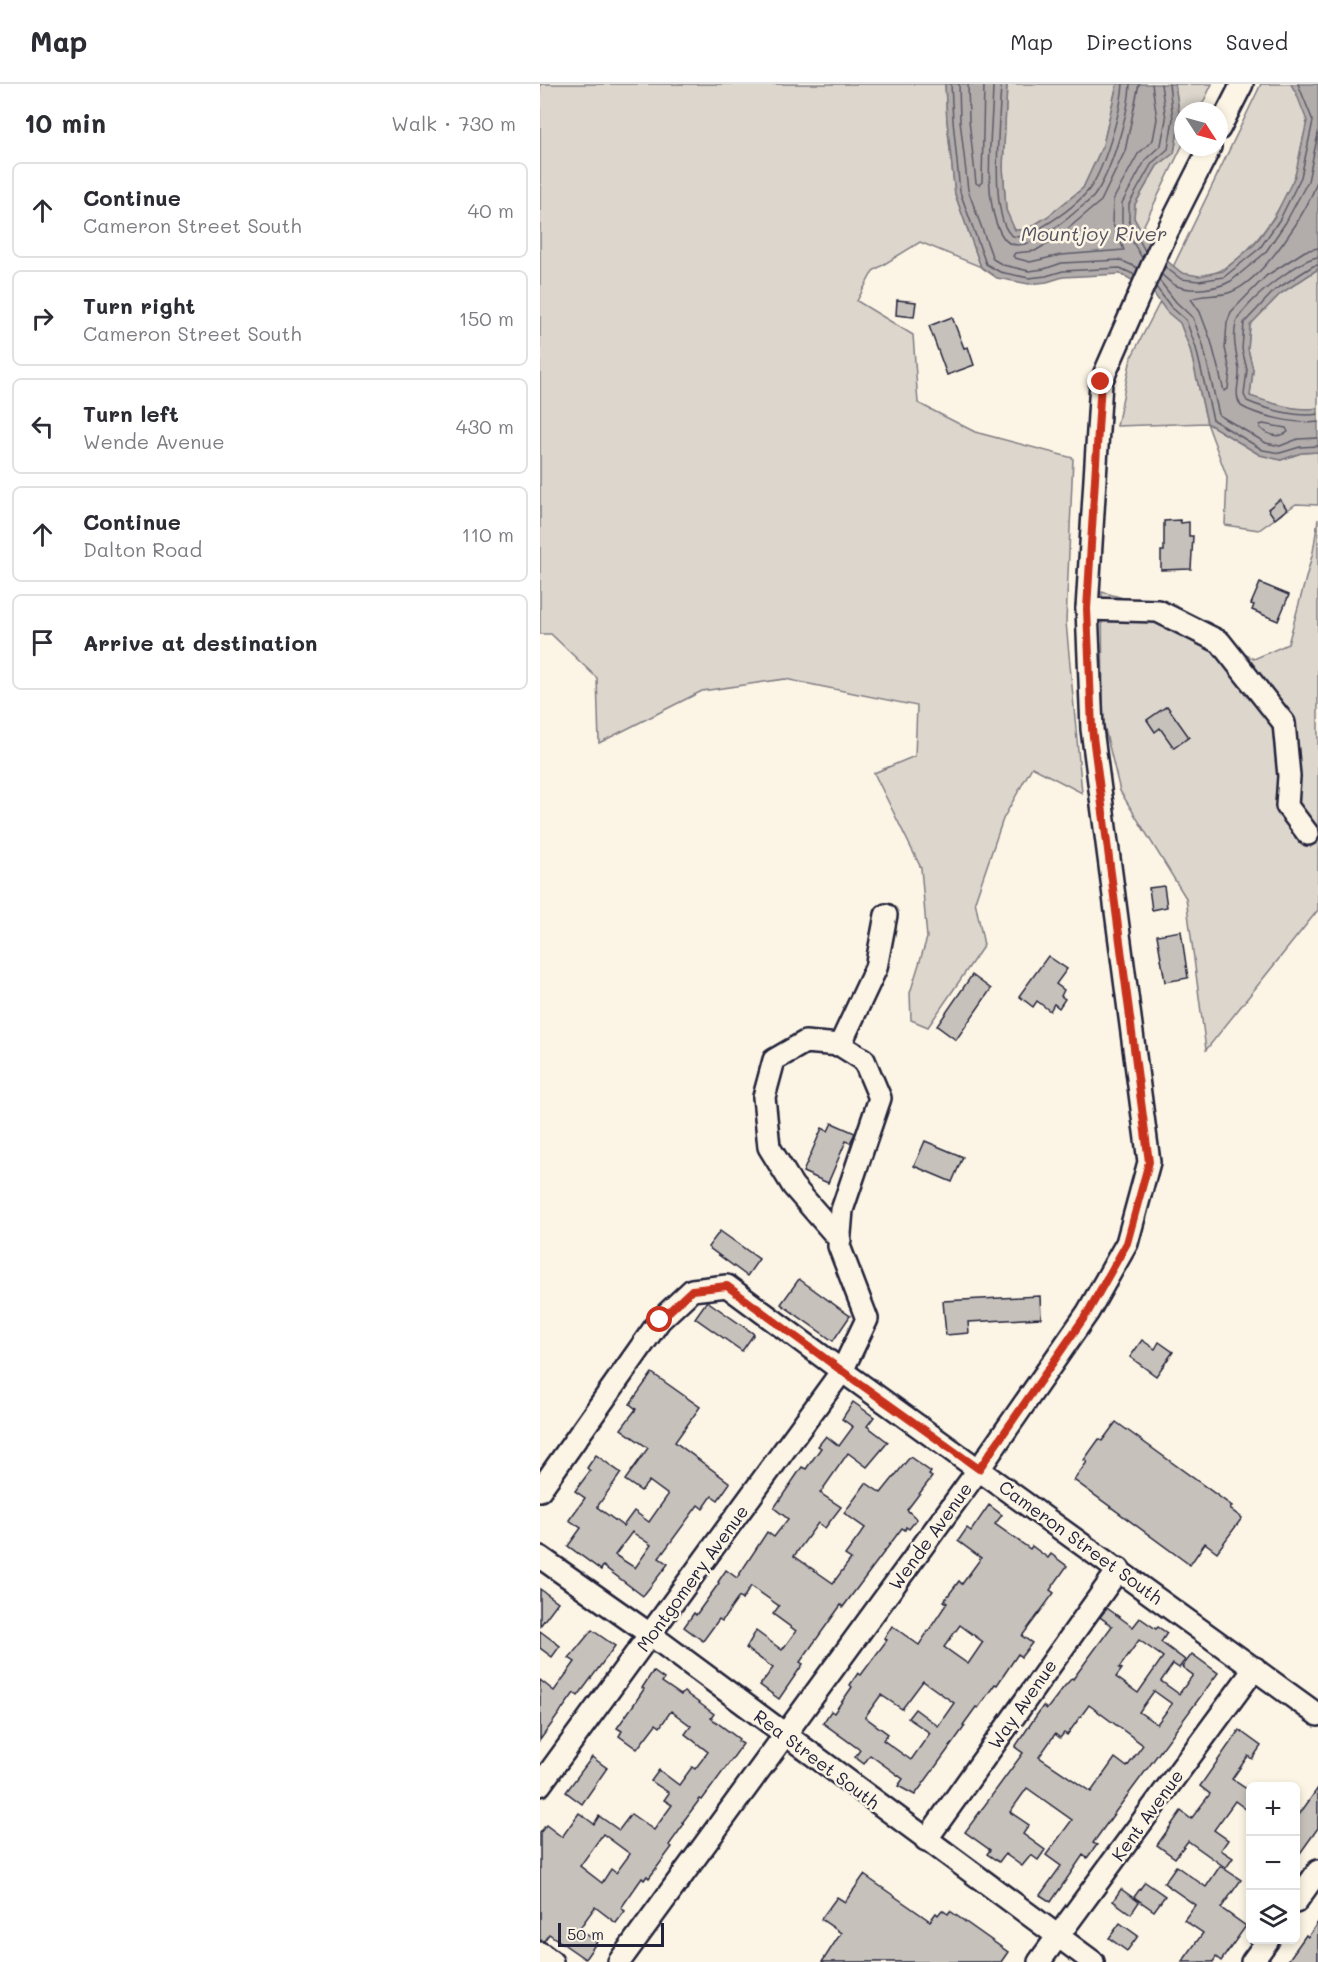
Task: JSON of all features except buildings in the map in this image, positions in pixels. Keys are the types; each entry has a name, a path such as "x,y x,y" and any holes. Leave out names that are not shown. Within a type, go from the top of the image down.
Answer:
{"street":[{"path":"1228,111 1242,84"},
{"name":"Wende Avenue","path":"619,1962 979,1469 1088,1312 1127,1243 1149,1162 1092,729 1087,609 1101,382 1166,234 1205,156"},
{"path":"1087,609 1158,611 1220,642 1284,723 1289,776 1287,806 1308,834"},
{"path":"840,1045 876,968 886,915"},
{"path":"805,1042 840,1045 864,1060 880,1098 842,1210 840,1240 793,1186 769,1146 764,1097 774,1060 805,1042"},
{"name":"Montgomery Avenue","path":"540,1785 842,1371 867,1319 839,1246 840,1240"},
{"name":"Cameron Street South","path":"540,1490 660,1320 692,1290 727,1286 1318,1714"},
{"name":"Rea Street South","path":"540,1557 651,1635 1093,1962"},
{"name":"Way Avenue","path":"926,1840 1119,1569"},
{"name":"Kent Avenue","path":"1039,1962 1255,1668"},
{"path":"1300,1896 1318,1871"},
{"path":"1252,1962 1265,1944"},
{"path":"540,1953 552,1962"}],"shaded area":[{"path":"540,84 945,84 955,194 981,267 920,242 873,271 857,301 913,335 918,403 975,432 1073,458 1066,622 1082,793 1032,767 1003,819 975,901 984,945 928,1027 911,1020 910,993 927,938 921,868 874,773 915,756 917,706 785,679 702,691 599,743 597,678 551,634 540,634"},
{"path":"1007,84 1117,84 1103,145 1083,188 1047,217 1026,230 1014,230 1006,210 1003,167"},
{"path":"1175,84 1212,84 1203,102 1178,102"},
{"path":"1261,84 1291,84 1303,107 1307,124 1298,166 1288,192 1263,232 1247,250 1229,265 1210,275 1191,276 1173,267"},
{"path":"1174,153 1174,156 1177,156 1141,231 1134,218 1135,204 1157,166"},
{"path":"1318,269 1318,408 1293,408 1250,396 1253,370 1248,349 1250,325 1280,294"},
{"path":"1160,302 1180,322 1190,349 1207,423 1117,426 1131,358"},
{"path":"1207,423 1260,455 1281,460 1301,453 1318,452 1318,505 1296,504 1259,530 1225,525 1227,477"},
{"path":"1318,519 1318,910 1206,1050 1186,898 1120,791 1103,721 1102,592 1151,606 1254,659 1288,644 1313,552"}],"water":[{"name":"Mountjoy River","path":"945,84 1007,84 1003,167 1006,210 1015,230 1026,230 1047,217 1083,188 1103,145 1117,84 1175,84 1178,102 1174,102 1174,153 1157,166 1135,204 1134,218 1150,247 1182,273 1199,276 1223,271 1255,244 1275,216 1295,176 1307,121 1291,84 1318,84 1318,269 1280,294 1250,325 1248,349 1253,370 1250,396 1293,408 1318,408 1318,452 1301,453 1281,460 1260,455 1207,423 1190,349 1180,323 1167,312 1152,291 1121,274 1063,277 1029,284 997,278 981,267 955,194"}],"route":[{"path":"660,1320 692,1290 727,1286 979,1469 1088,1312 1127,1243 1149,1162 1092,729 1087,609 1101,382"}]}
